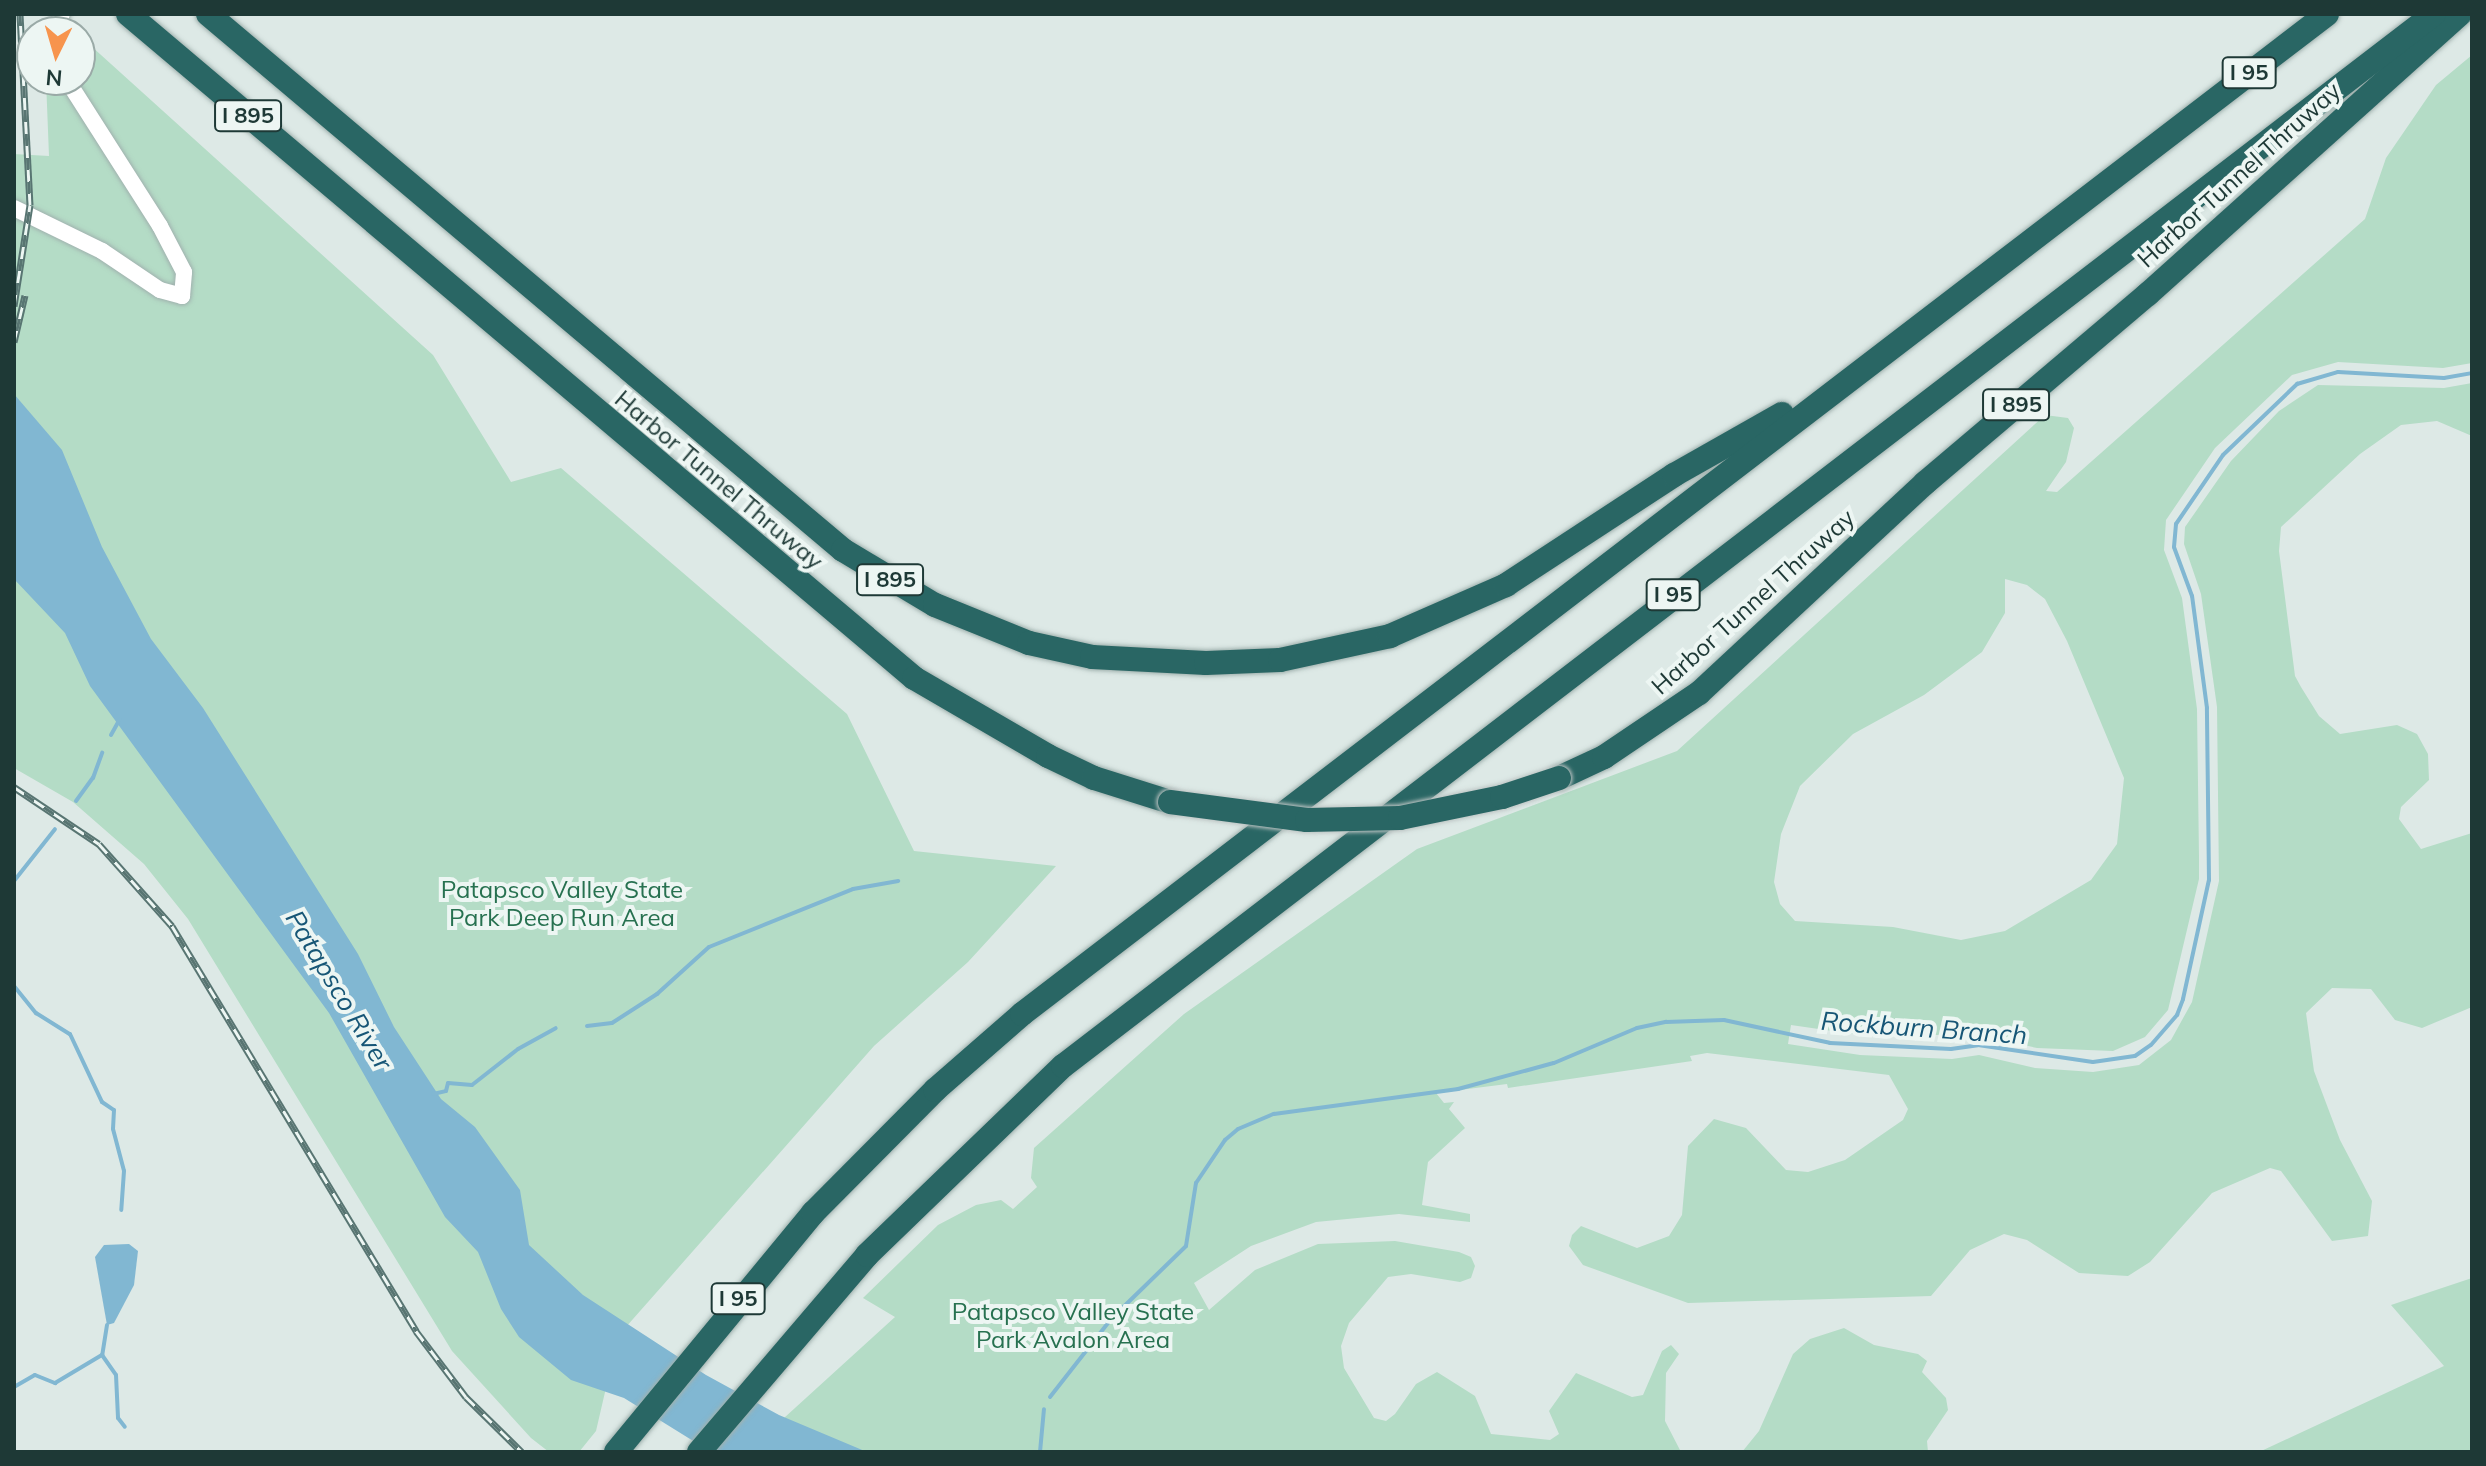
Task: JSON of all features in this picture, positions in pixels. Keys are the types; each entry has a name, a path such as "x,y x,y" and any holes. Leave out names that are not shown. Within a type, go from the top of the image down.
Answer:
{"highway":[{"name":"Harbor Tunnel Thruway","path":"208,14 843,550 935,605 1042,646 1092,657 1206,663 1280,660 1390,636 1506,585 1674,475 1866,366"},
{"name":"I 95","path":"616,1452 716,1325 869,1154 957,1071 1107,945 2327,14"},
{"name":"I 95","path":"699,1452 810,1317 926,1193 1063,1066 1147,998 2434,14"},
{"name":"Harbor Tunnel Thruway","path":"134,19 914,678 1059,762 1170,802 1262,817 1360,821 1444,812 1559,778 1616,750 1699,693 1925,483 2148,294 2460,14"}],"street":[{"path":"14,208 102,251 160,290 182,296 184,272 160,226 77,96"}],"green space":[{"name":"Patapsco Valley State Park Deep Run Area","path":"96,50 433,355 511,482 561,468 847,714 914,851 1056,866 968,962 874,1046 618,1336 596,1431 579,1452 549,1452 531,1438 452,1351 188,919 144,864 73,802 14,768 14,154 49,156 47,96 96,96"},
{"name":"Patapsco Valley State Park Avalon Area","path":"2472,55 2472,363 2443,368 2338,362 2292,375 2215,448 2166,520 2164,550 2182,598 2197,709 2199,857 2199,879 2168,1010 2145,1037 2113,1051 2037,1048 1978,1035 1860,1035 1791,1025 1788,1044 1860,1055 1952,1059 1979,1055 2035,1068 2093,1072 2139,1065 2171,1040 2192,1002 2219,881 2217,707 2201,594 2184,544 2185,527 2231,461 2279,411 2318,385 2444,388 2472,383 2472,436 2437,421 2401,425 2360,454 2281,527 2279,551 2295,676 2319,716 2340,734 2397,725 2417,734 2428,754 2429,780 2401,807 2399,819 2421,849 2472,833 2472,1007 2422,1028 2395,1020 2371,989 2332,988 2306,1013 2314,1071 2340,1140 2372,1201 2368,1236 2332,1241 2281,1171 2270,1168 2212,1193 2150,1262 2128,1276 2079,1273 2027,1240 2004,1234 1970,1250 1931,1296 1688,1303 1583,1265 1569,1246 1572,1235 1581,1226 1637,1248 1669,1236 1682,1215 1688,1146 1714,1119 1746,1128 1786,1170 1808,1172 1845,1160 1903,1120 1908,1109 1889,1075 1707,1053 1690,1056 1692,1061 1508,1088 1507,1084 1436,1093 1444,1103 1454,1102 1449,1109 1465,1128 1428,1162 1422,1205 1470,1214 1470,1222 1399,1214 1316,1222 1251,1246 1194,1283 1209,1310 1255,1270 1318,1244 1395,1241 1459,1252 1471,1257 1475,1266 1471,1278 1460,1282 1411,1274 1388,1277 1349,1323 1341,1346 1344,1368 1374,1418 1386,1421 1395,1414 1416,1384 1437,1372 1475,1396 1491,1434 1550,1440 1559,1434 1549,1411 1576,1373 1632,1397 1643,1395 1662,1351 1671,1345 1679,1354 1666,1373 1665,1421 1681,1452 774,1452 773,1428 895,1317 863,1298 938,1225 976,1205 1001,1200 1013,1209 1037,1187 1031,1178 1034,1148 1184,1014 1417,849 1677,751 2045,415 2068,418 2074,428 2066,462 2046,491 2057,492 2365,219 2386,158 2436,85","holes":["2005,579 2027,585 2045,599 2067,641 2124,778 2117,844 2091,880 2005,931 1961,940 1893,927 1795,921 1780,904 1774,882 1781,834 1800,786 1853,734 1924,695 1982,652 2005,613"]},
{"path":"2472,1278 2472,1452 2259,1452 2444,1366 2391,1305"},
{"path":"1844,1328 1874,1345 1918,1354 1927,1361 1922,1372 1946,1398 1948,1410 1927,1441 1928,1452 1742,1452 1759,1431 1793,1354 1810,1339"}],"water":[{"name":"Patapsco River","path":"14,394 62,450 102,547 151,639 203,708 358,954 394,1027 441,1099 475,1127 520,1190 529,1245 583,1295 706,1375 779,1415 867,1452 711,1452 624,1398 571,1380 519,1337 501,1309 478,1252 445,1217 329,1013 90,686 65,633 14,579"},
{"path":"129,1244 138,1251 134,1285 114,1323 107,1325 95,1257 104,1245"}],"waterway":[{"name":"Rockburn Branch","path":"1050,1397 1112,1318 1186,1246 1196,1183 1225,1140 1238,1129 1274,1114 1458,1089 1554,1063 1637,1028 1666,1022 1724,1020 1830,1043 1951,1049 1978,1045 2093,1062 2135,1056 2151,1045 2177,1015 2183,999 2209,880 2207,708 2192,596 2174,547 2176,524 2223,455 2297,384 2338,372 2444,378 2472,373"},
{"path":"111,735 120,719"},
{"path":"76,801 93,778 102,753"},
{"path":"14,881 55,829"},
{"path":"587,1026 612,1023 657,994 709,947 853,889 898,881"},
{"path":"14,986 36,1013 70,1034 102,1102 114,1110 113,1129 124,1171 121,1210"},
{"path":"433,1094 446,1091 448,1083 472,1085 518,1049 556,1028"},
{"path":"107,1325 102,1355 116,1375 118,1418 125,1427"},
{"path":"14,1387 35,1375 55,1383 102,1355"},
{"path":"1040,1452 1044,1409"}],"railway":[{"path":"14,306 30,205 20,14"},
{"path":"14,342 25,295"},
{"path":"14,787 99,844 172,926 416,1331 466,1397 522,1452"}]}
